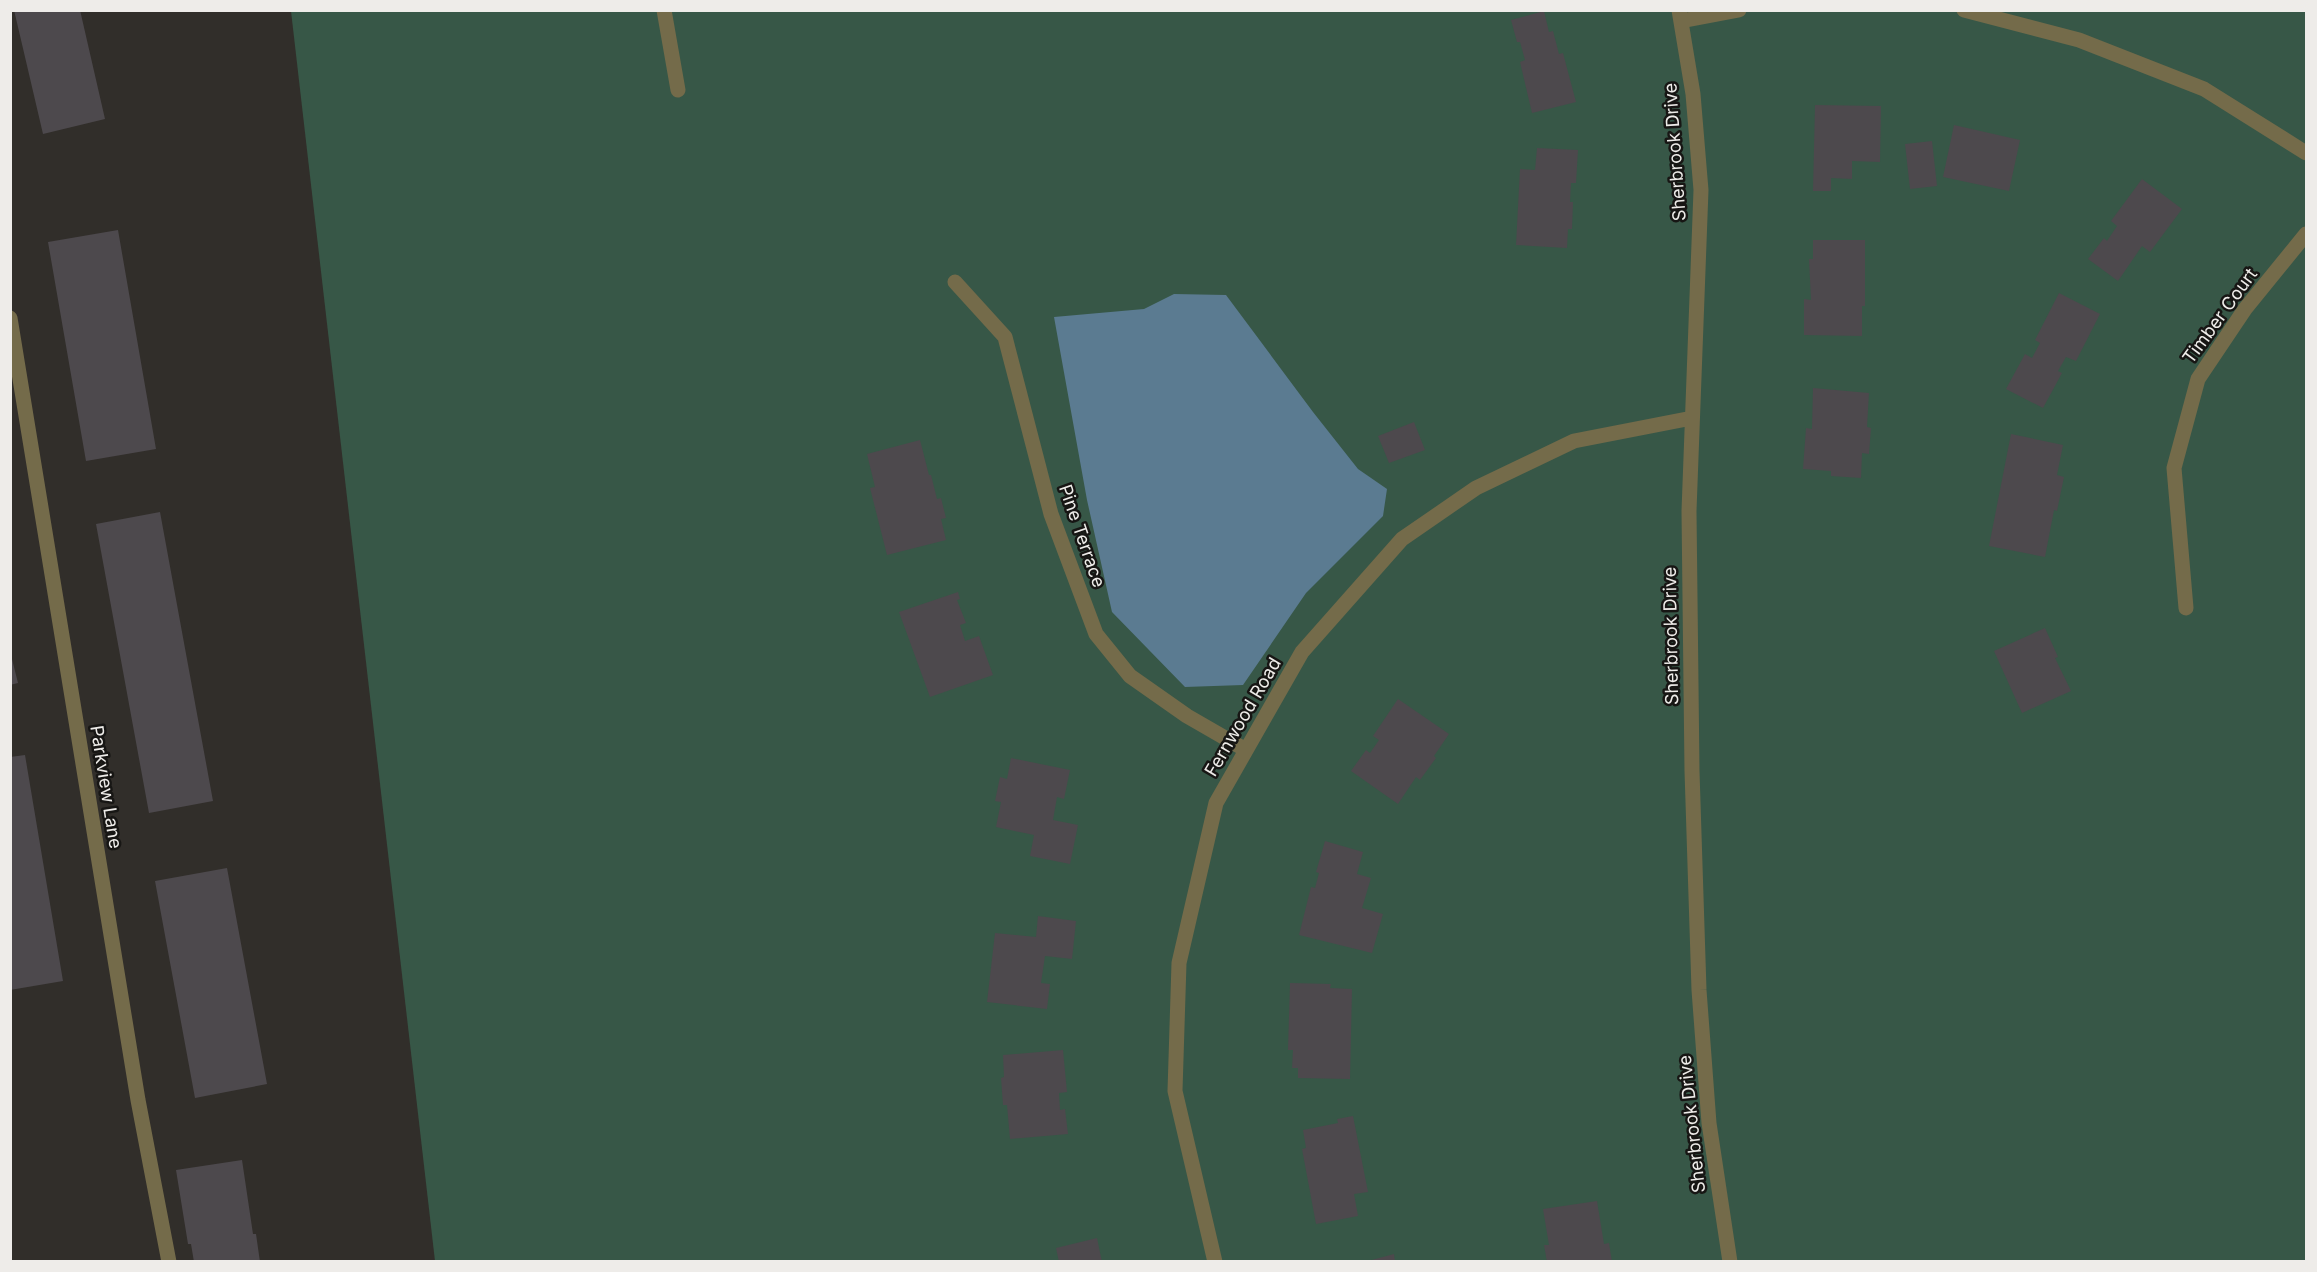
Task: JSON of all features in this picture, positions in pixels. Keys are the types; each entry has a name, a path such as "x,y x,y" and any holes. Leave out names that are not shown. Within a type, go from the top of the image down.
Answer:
{"street":[{"path":"664,10 678,90"},
{"path":"1680,16 1739,10"},
{"path":"1964,10 2079,40 2204,89 2307,153"},
{"name":"Sherbrook Drive","path":"1680,16 1693,94 1701,190 1689,511 1691,700 1699,990 1709,1124 1730,1262"},
{"name":"Timber Court","path":"2186,608 2174,468 2198,380 2246,309 2307,234"},
{"name":"Pine Terrace","path":"954,282 1005,337 1051,514 1096,634 1130,676 1187,716 1246,750"},
{"name":"Parkview Lane","path":"10,318 132,1066 169,1262"},
{"name":"Fernwood Road","path":"1215,1262 1175,1091 1179,963 1216,803 1302,652 1402,539 1476,488 1574,441 1692,418"}],"green space":[{"path":"291,11 2306,11 2306,1261 435,1261"}],"water":[{"path":"1174,294 1226,295 1358,469 1387,489 1383,516 1306,593 1243,685 1185,687 1112,612 1087,500 1054,317 1144,309"}],"building":[{"path":"14,10 80,10 105,119 43,134"},
{"path":"1544,11 1549,32 1553,31 1559,54 1563,53 1576,102 1532,113 1520,62 1525,60 1511,20"},
{"path":"1815,105 1881,106 1880,162 1852,161 1852,179 1831,178 1831,191 1813,191"},
{"path":"1954,125 2020,140 2009,191 1943,177"},
{"path":"1932,141 1937,186 1910,189 1905,144"},
{"path":"1537,148 1578,150 1576,183 1571,183 1572,229 1568,229 1567,248 1516,245 1520,169 1535,170"},
{"path":"2142,179 2182,209 2150,252 2142,246 2118,281 2088,259 2104,238 2107,241 2117,226 2111,221"},
{"path":"118,230 156,449 86,461 48,242"},
{"path":"1813,240 1865,240 1865,306 1862,306 1862,336 1804,335 1804,299 1811,300 1809,259 1813,259"},
{"path":"2059,293 2100,314 2076,361 2066,357 2058,371 2062,373 2043,408 2006,389 2025,354 2032,358 2040,343 2035,340"},
{"path":"1813,388 1869,393 1867,427 1871,428 1869,454 1862,453 1861,478 1831,476 1831,471 1803,469 1806,428 1812,429"},
{"path":"1414,422 1425,450 1389,463 1378,436"},
{"path":"2011,434 2063,445 2057,475 2064,477 2057,511 2054,510 2045,557 1989,546"},
{"path":"920,440 937,499 941,498 946,518 941,519 946,540 887,555 870,488 875,487 867,454"},
{"path":"160,512 213,801 149,813 96,524"},
{"path":"958,592 960,599 957,600 966,623 960,625 965,641 979,636 993,675 930,697 899,612"},
{"path":"2045,628 2058,657 2055,658 2071,691 2022,713 1994,651"},
{"path":"10,651 18,683 10,685"},
{"path":"1398,699 1449,734 1434,756 1436,758 1420,780 1416,777 1398,804 1351,771 1366,750 1370,753 1379,740 1373,736"},
{"path":"25,755 63,981 10,990 10,757"},
{"path":"1011,758 1070,770 1064,799 1057,797 1053,820 1078,825 1070,864 1030,856 1034,835 996,827 1001,802 995,801 1000,777 1007,779"},
{"path":"1325,841 1363,852 1357,874 1371,878 1362,908 1383,914 1372,953 1299,935 1311,887 1315,888 1319,873 1316,872"},
{"path":"227,868 267,1084 195,1098 155,881"},
{"path":"1038,916 1076,921 1072,959 1045,956 1041,983 1050,984 1047,1009 987,1002 995,933 1036,937"},
{"path":"1290,983 1331,984 1330,988 1352,989 1350,1079 1298,1078 1298,1068 1292,1068 1293,1050 1288,1050"},
{"path":"1063,1050 1067,1092 1059,1093 1060,1110 1065,1109 1068,1134 1010,1139 1007,1105 1003,1105 1001,1078 1004,1077 1003,1055"},
{"path":"1353,1116 1368,1192 1354,1194 1358,1216 1316,1224 1302,1149 1306,1148 1303,1130 1338,1123 1337,1119"},
{"path":"242,1160 253,1234 256,1234 260,1262 194,1262 191,1244 188,1244 176,1170"},
{"path":"1597,1201 1604,1244 1609,1243 1612,1262 1547,1262 1544,1245 1549,1245 1543,1209"},
{"path":"1097,1238 1102,1262 1059,1262 1056,1248"},
{"path":"1394,1254 1395,1262 1368,1261"}]}
